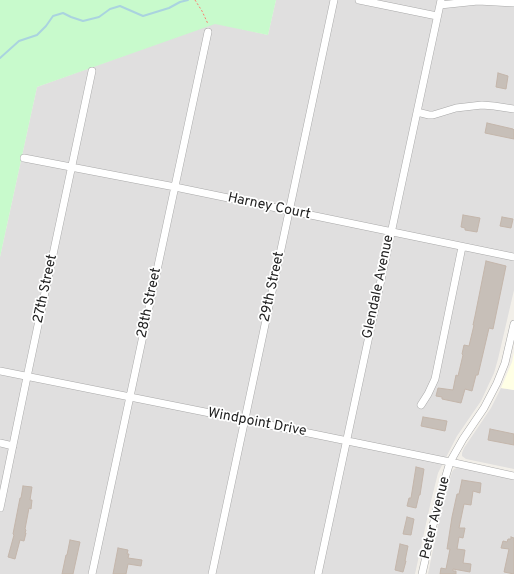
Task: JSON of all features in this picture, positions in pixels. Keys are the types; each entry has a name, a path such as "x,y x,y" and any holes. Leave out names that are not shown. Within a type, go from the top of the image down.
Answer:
{"street":[{"name":"29th Street","path":"212,574 334,0"},
{"path":"359,0 437,16"},
{"path":"440,3 478,1 514,3"},
{"name":"Glendale Avenue","path":"318,574 440,3"},
{"name":"28th Street","path":"92,574 208,32"},
{"name":"27th Street","path":"0,508 92,71"},
{"path":"417,112 433,115 456,108 475,105 514,109"},
{"name":"Harney Court","path":"24,158 175,187 289,212 514,257"},
{"path":"421,405 435,379 462,247"},
{"name":"Peter Avenue","path":"422,574 439,499 450,462 462,440 484,408 497,384 505,363 514,324"},
{"name":"Windpoint Drive","path":"0,371 514,476"},
{"path":"0,443 13,446"}],"path":[{"path":"195,0 210,28 208,32"}],"shaded area":[{"path":"276,0 514,0 514,290 494,373 481,401 457,436 438,473 415,574 0,574 0,257 37,87 215,23 268,35"},
{"path":"514,352 514,390 501,388 512,362"},
{"path":"501,388 514,390 514,469 466,459 462,456 464,448 491,408"},
{"path":"457,468 514,478 514,574 428,574 443,500 452,472"}],"green space":[{"path":"0,0 276,0 268,35 215,24 37,87 0,257"}],"building":[{"path":"498,73 508,76 506,89 496,87"},
{"path":"487,123 513,129 514,139 485,133"},
{"path":"463,215 480,218 477,232 465,230 465,228 461,227"},
{"path":"502,217 513,219 511,228 500,226"},
{"path":"486,261 506,266 493,329 489,328 478,375 476,375 472,391 465,389 461,403 442,399 442,397 436,396 438,388 453,390 456,375 458,376 464,345 469,346"},
{"path":"423,417 447,421 445,431 421,426"},
{"path":"490,429 514,434 514,445 488,440"},
{"path":"416,467 424,469 420,495 416,508 407,506 409,498 411,498"},
{"path":"462,480 481,483 480,493 473,491 471,505 464,504 459,528 465,528 463,538 459,537 457,549 465,550 463,563 471,564 470,572 453,569 453,571 456,571 456,574 440,574 441,568 446,569 450,549 447,549 452,517"},
{"path":"23,486 32,487 30,500 32,500 31,509 29,508 24,541 20,540 15,559 8,557 14,535"},
{"path":"407,517 414,519 411,535 403,534"},
{"path":"511,537 514,538 514,574 504,572 509,549 501,548 503,541 507,542 508,539 511,539"},
{"path":"70,540 80,542 73,574 62,574 67,555"},
{"path":"400,544 408,546 403,572 395,570"},
{"path":"118,548 128,550 128,558 142,560 141,566 128,564 126,574 113,574"}],"waterway":[{"path":"0,58 19,41 37,35 53,16 63,13 83,21 99,17 110,9 120,6 143,16 188,0"}]}
